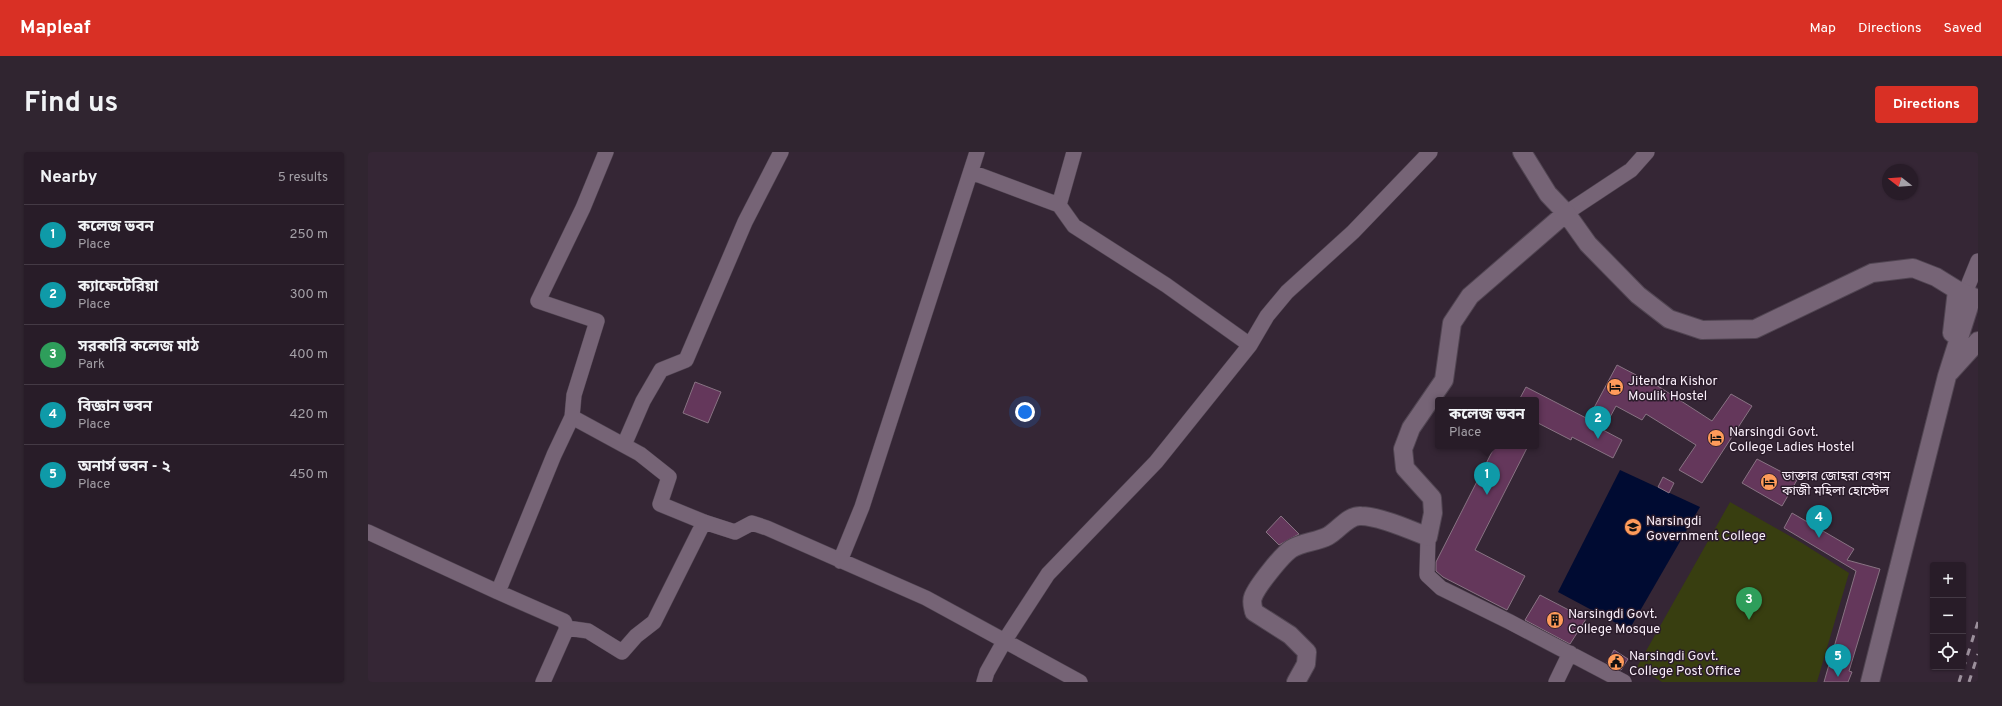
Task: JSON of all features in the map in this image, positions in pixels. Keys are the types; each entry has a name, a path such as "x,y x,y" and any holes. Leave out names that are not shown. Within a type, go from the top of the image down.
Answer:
{"street":[{"path":"498,592 551,461 572,417 574,395 598,321 538,301 583,208 606,152"},
{"path":"624,445 643,401 661,370 686,360 745,222 781,152"},
{"path":"840,561 862,507 977,152"},
{"path":"1058,206 1074,152"},
{"path":"984,682 987,672 1005,640 1048,574 1156,462 1250,345 1268,316 1287,292 1353,232 1430,152"},
{"path":"1522,152 1548,194 1566,213 1588,244 1638,295 1669,319 1702,330 1755,329 1872,273 1913,268 1936,277 1968,295"},
{"path":"1624,682 1441,588 1427,574 1428,538 1433,513 1432,498 1405,468 1403,449 1411,428 1444,380 1452,323 1470,296 1566,213 1631,170 1647,152"},
{"path":"971,172 1058,206 1074,226 1166,285 1250,345"},
{"path":"1870,682 1947,376 1978,261"},
{"path":"1947,376 1978,341"},
{"path":"572,417 640,454 669,477 660,504 704,522 735,532 752,523 926,598 1080,682"},
{"path":"1296,682 1306,664 1307,652 1290,635 1254,612 1252,604 1253,596 1281,557 1292,549 1308,541 1326,537 1336,531 1350,518 1361,516 1404,527 1428,538"},
{"path":"567,628 588,631 622,652 636,636 654,622 704,522"},
{"path":"368,532 564,621 567,628 542,682"},
{"path":"1556,682 1570,653"}],"green space":[{"path":"1730,502 1802,543 1849,573 1817,682 1662,682 1637,667"}],"water":[{"path":"1620,470 1700,507 1629,630 1558,592"}],"building":[{"path":"1617,365 1661,388 1712,421 1731,394 1752,406 1702,483 1679,470 1696,445 1646,414 1642,420 1616,406 1603,430 1622,440 1613,458 1572,437 1571,440 1539,424 1539,397 1521,397 1526,387 1588,419"},
{"path":"695,382 721,392 708,423 683,413"},
{"path":"1493,449 1526,449 1475,550 1525,576 1507,610 1443,577 1436,571 1436,562"},
{"name":"ডাক্তার জোহরা বেগম কাজী মহিলা হোস্টেল","path":"1757,459 1797,480 1782,506 1742,483"},
{"path":"1663,477 1674,483 1669,493 1658,487"},
{"path":"1792,513 1854,549 1847,560 1880,569 1849,671 1852,672 1848,682 1824,682 1856,571 1784,528"},
{"path":"1281,516 1299,534 1279,545 1266,532"},
{"name":"Narsingdi Govt. College Mosque","path":"1540,595 1586,619 1570,644 1525,620"},
{"name":"Narsingdi Govt. College Post Office","path":"1614,650 1628,659 1621,670 1607,663"}],"railway":[{"path":"1959,682 1978,622"},
{"path":"1969,682 1978,654"}],"place":[{"name":"Jitendra Kishor Moulik Hostel","path":"1615,387"},
{"name":"Narsingdi Govt. College Ladies Hostel","path":"1716,438"},
{"name":"ক্যাফেটেরিয়া","path":"1598,439"},
{"name":"ডাক্তার জোহরা বেগম কাজী মহিলা হোস্টেল","path":"1769,482"},
{"name":"কলেজ ভবন","path":"1487,495"},
{"name":"Narsingdi Government College","path":"1633,527"},
{"name":"বিজ্ঞান ভবন","path":"1819,538"},
{"name":"Narsingdi Govt. College Mosque","path":"1555,620"},
{"name":"সরকারি কলেজ মাঠ","path":"1749,620"},
{"name":"Narsingdi Govt. College Post Office","path":"1616,662"},
{"name":"অনার্স ভবন - ২","path":"1838,677"}]}
